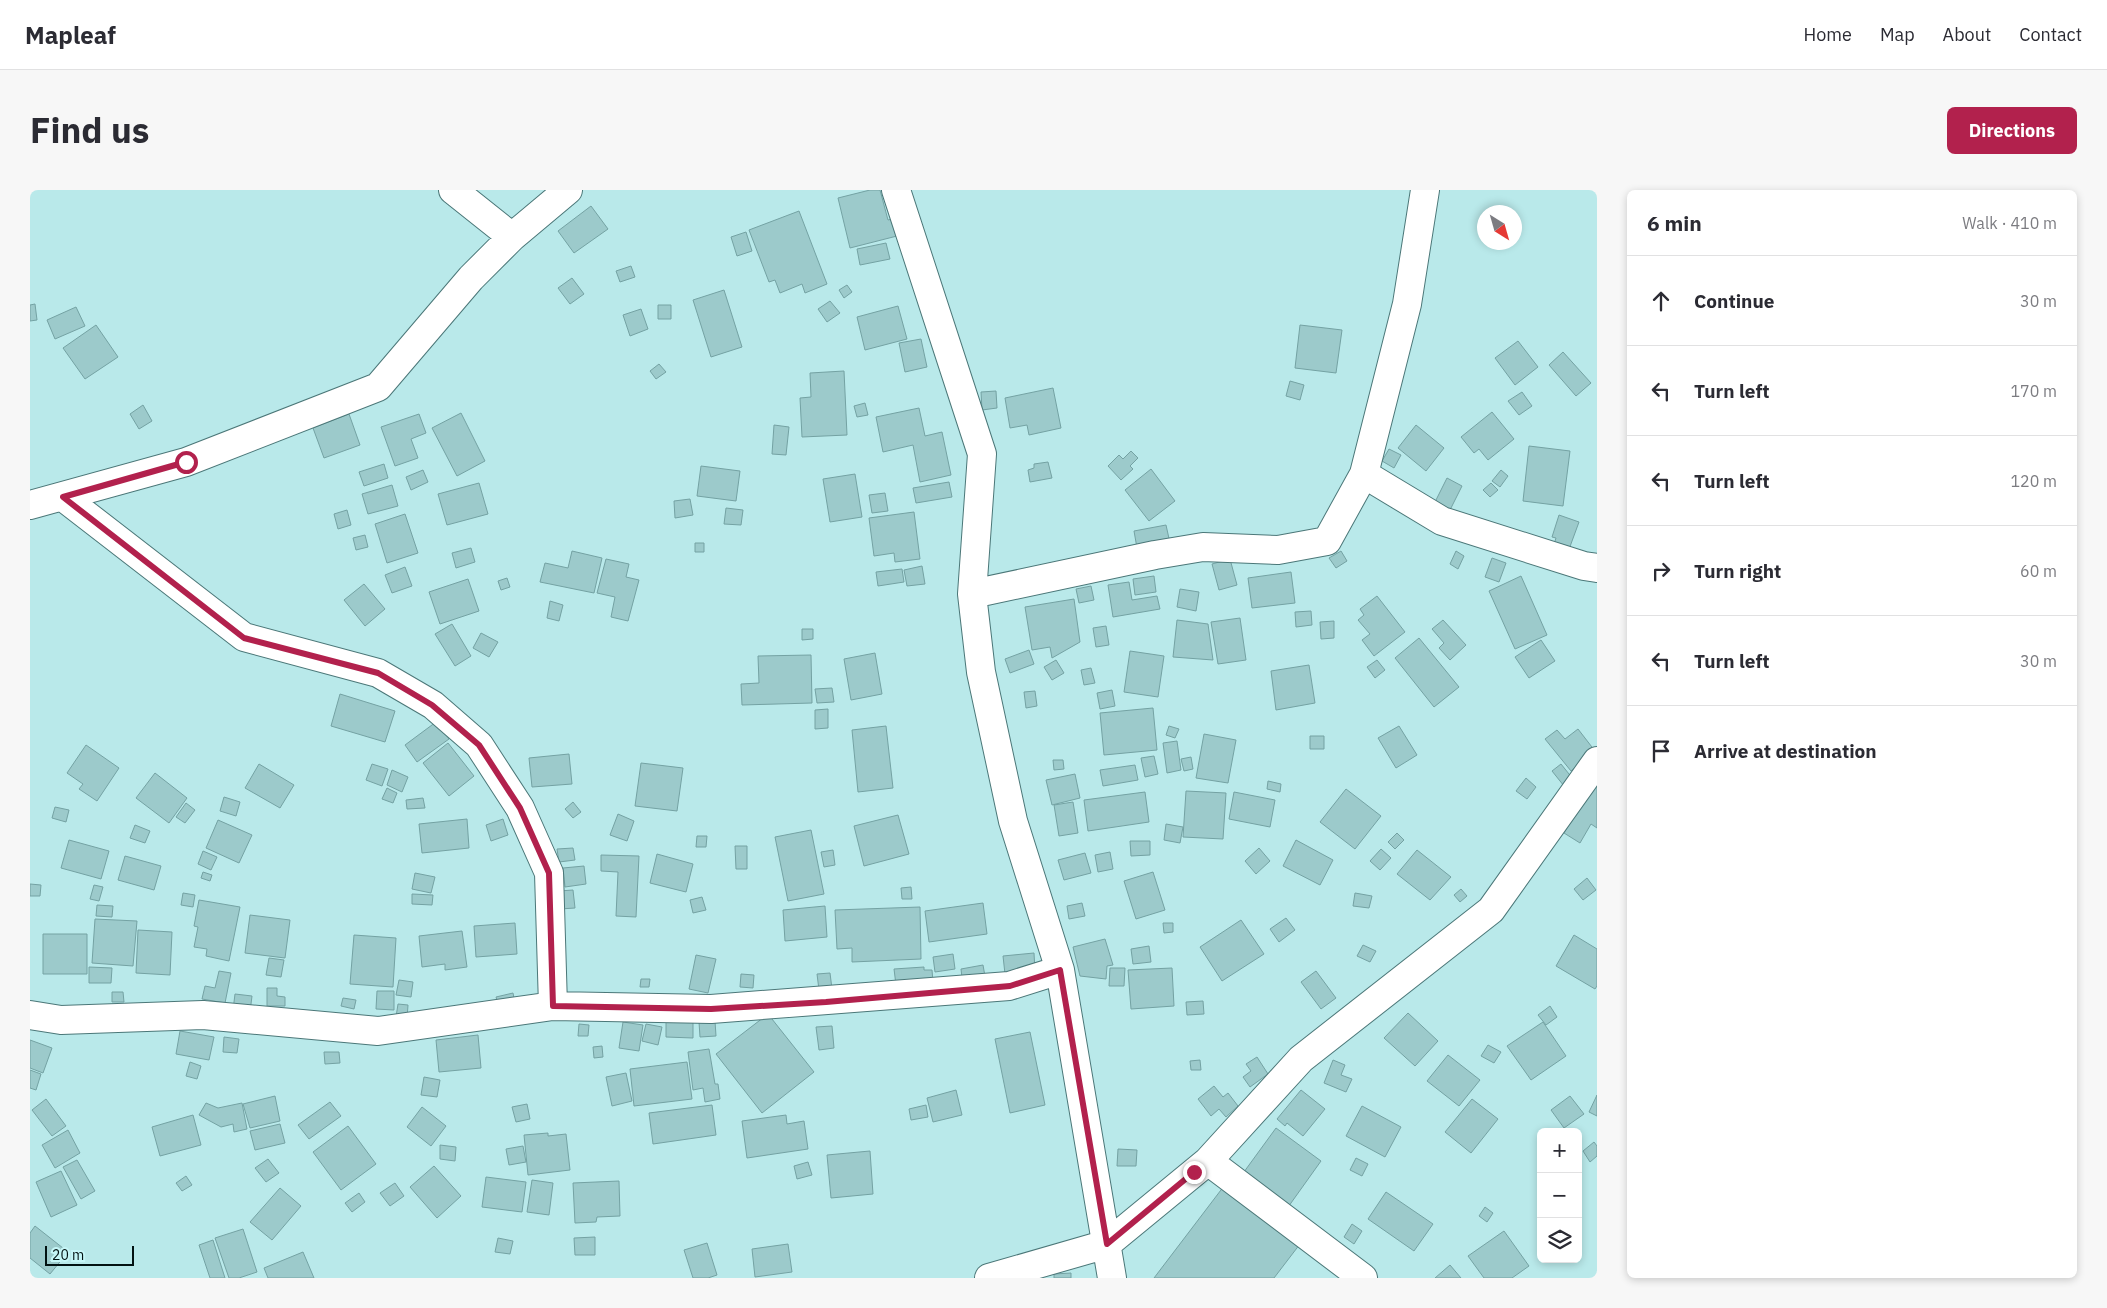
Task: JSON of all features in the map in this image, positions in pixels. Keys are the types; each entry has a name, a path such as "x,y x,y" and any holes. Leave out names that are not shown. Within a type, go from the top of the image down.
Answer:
{"street":[{"path":"453,190 512,237"},
{"path":"30,505 186,462 378,387 471,278 512,237 568,190"},
{"path":"896,190 982,454 972,594 982,672 1013,821 1060,970 1112,1278"},
{"path":"972,594 1155,555 1203,547 1278,550 1327,541 1364,474 1407,304 1425,190"},
{"path":"1364,474 1442,521 1584,566 1597,568"},
{"path":"63,497 244,638 378,673 432,705 479,745 520,808 549,873 553,1006"},
{"path":"989,1278 1107,1244 1208,1160 1301,1060 1491,910 1597,761"},
{"path":"30,1015 61,1020 202,1015 378,1031 553,1006 711,1009 826,1002 1010,986 1060,970"},
{"path":"1208,1160 1363,1278"}],"building":[{"path":"870,190 880,190 888,220 892,219 897,236 850,248 838,198"},
{"path":"591,206 608,229 574,253 558,231"},
{"path":"799,211 827,284 805,293 802,284 780,293 775,280 769,282 749,230"},
{"path":"746,232 752,251 737,256 731,237"},
{"path":"886,243 890,259 860,265 857,249"},
{"path":"631,266 635,277 620,282 616,271"},
{"path":"572,278 584,294 570,304 558,288"},
{"path":"847,285 852,292 844,298 839,290"},
{"path":"724,290 742,347 711,357 693,300"},
{"path":"830,301 840,313 827,322 818,309"},
{"path":"35,304 37,320 30,321 30,305"},
{"path":"658,305 671,305 671,319 658,319"},
{"path":"898,306 907,339 865,350 857,317"},
{"path":"76,307 85,326 55,339 47,320"},
{"path":"641,309 648,329 630,336 623,315"},
{"path":"96,325 118,357 85,379 63,348"},
{"path":"1300,325 1342,330 1336,373 1295,368"},
{"path":"921,339 927,367 905,372 899,343"},
{"path":"1518,341 1538,367 1515,385 1495,358"},
{"path":"1563,352 1591,383 1576,396 1549,365"},
{"path":"659,364 666,372 656,379 650,371"},
{"path":"844,371 847,435 802,437 800,398 811,397 810,373"},
{"path":"1290,381 1304,385 1300,400 1286,396"},
{"path":"1053,388 1061,428 1029,435 1027,425 1010,428 1005,398"},
{"path":"996,391 997,408 982,410 981,392"},
{"path":"1522,392 1532,406 1519,415 1508,401"},
{"path":"865,403 868,415 857,417 854,406"},
{"path":"143,405 152,421 139,429 130,414"},
{"path":"919,408 925,436 942,432 951,475 920,482 913,445 883,452 876,417"},
{"path":"1492,412 1514,439 1488,460 1479,449 1474,453 1461,437"},
{"path":"461,413 485,461 457,476 432,428"},
{"path":"349,414 360,445 324,458 313,428"},
{"path":"419,414 426,433 411,439 418,458 395,466 381,427"},
{"path":"774,425 789,427 786,455 772,454"},
{"path":"1416,425 1444,448 1426,471 1398,448"},
{"path":"1529,446 1570,451 1563,506 1523,501"},
{"path":"1389,449 1401,455 1394,468 1382,461"},
{"path":"1131,451 1138,458 1130,466 1133,469 1121,480 1108,466 1119,455 1123,459"},
{"path":"1048,462 1052,478 1030,482 1028,470 1034,468 1034,464"},
{"path":"384,464 388,478 364,486 359,472"},
{"path":"701,466 740,471 736,501 697,496"},
{"path":"1151,469 1175,501 1149,521 1125,490"},
{"path":"423,470 428,482 411,490 406,477"},
{"path":"1501,470 1508,476 1500,487 1492,481"},
{"path":"855,474 862,517 830,522 823,479"},
{"path":"1447,478 1462,486 1449,512 1434,504"},
{"path":"949,482 952,497 916,503 913,488"},
{"path":"479,483 488,514 447,525 438,494"},
{"path":"1491,483 1498,490 1490,497 1483,490"},
{"path":"392,485 398,506 368,514 362,494"},
{"path":"885,493 888,511 872,513 869,495"},
{"path":"690,499 693,515 675,518 674,501"},
{"path":"726,508 743,510 741,525 724,524"},
{"path":"347,510 351,525 338,529 334,514"},
{"path":"914,512 920,559 895,562 894,553 874,556 869,518"},
{"path":"405,514 418,553 387,563 375,524"},
{"path":"1559,515 1579,522 1568,552 1553,547 1556,538 1552,537"},
{"path":"1166,525 1170,543 1137,548 1134,531"},
{"path":"365,535 368,547 356,550 353,538"},
{"path":"695,543 704,543 704,552 695,552"},
{"path":"471,548 475,562 456,568 452,553"},
{"path":"572,551 602,558 594,593 540,582 545,563 568,568"},
{"path":"1341,551 1347,561 1336,568 1329,558"},
{"path":"1456,551 1464,556 1458,569 1450,564"},
{"path":"1492,558 1506,563 1499,582 1485,577"},
{"path":"606,559 629,564 626,577 639,580 628,621 611,617 615,597 597,593"},
{"path":"1230,559 1237,585 1219,590 1212,564"},
{"path":"922,566 925,584 907,586 904,570"},
{"path":"405,567 412,586 392,593 385,575"},
{"path":"902,569 904,582 878,586 876,572"},
{"path":"1291,572 1295,603 1252,608 1248,578"},
{"path":"1154,576 1156,592 1135,595 1133,579"},
{"path":"1521,576 1547,635 1515,649 1489,591"},
{"path":"507,578 510,587 501,590 498,581"},
{"path":"468,579 479,611 440,624 429,592"},
{"path":"1129,582 1132,600 1157,596 1160,609 1113,617 1108,585"},
{"path":"364,584 385,609 365,626 344,600"},
{"path":"1091,586 1094,600 1079,603 1076,589"},
{"path":"1180,589 1199,592 1196,611 1177,607"},
{"path":"1377,596 1405,632 1374,656 1362,640 1370,634 1358,620 1364,615 1360,609"},
{"path":"1074,599 1080,642 1052,658 1050,647 1032,650 1025,607"},
{"path":"550,601 563,605 559,621 547,618"},
{"path":"1311,611 1312,625 1296,627 1295,612"},
{"path":"1240,618 1246,660 1218,664 1211,622"},
{"path":"1177,620 1208,624 1213,660 1173,657"},
{"path":"1443,620 1466,645 1450,660 1439,648 1444,643 1432,629"},
{"path":"1334,621 1334,638 1321,639 1320,622"},
{"path":"452,624 471,656 455,666 435,634"},
{"path":"1106,626 1109,645 1096,647 1093,628"},
{"path":"802,629 813,629 813,639 802,640"},
{"path":"481,633 498,642 489,657 473,648"},
{"path":"1419,638 1459,687 1434,707 1395,658"},
{"path":"1541,640 1555,661 1529,678 1515,657"},
{"path":"1029,650 1034,664 1010,673 1005,659"},
{"path":"1130,651 1164,656 1158,697 1124,692"},
{"path":"875,653 882,694 851,700 844,659"},
{"path":"811,655 812,703 742,705 741,684 759,683 758,656"},
{"path":"1056,660 1064,673 1052,680 1044,667"},
{"path":"1377,660 1385,670 1375,678 1367,667"},
{"path":"1309,665 1315,703 1276,710 1271,671"},
{"path":"1091,668 1095,683 1084,685 1081,670"},
{"path":"832,688 834,702 817,703 815,689"},
{"path":"1112,690 1115,706 1100,709 1097,693"},
{"path":"1035,691 1037,706 1026,708 1024,692"},
{"path":"340,694 395,711 385,742 331,726"},
{"path":"1153,708 1157,750 1104,755 1100,713"},
{"path":"828,709 828,728 815,729 815,710"},
{"path":"436,722 449,739 417,762 405,745"},
{"path":"886,726 893,788 858,792 852,730"},
{"path":"1169,726 1179,729 1175,738 1166,735"},
{"path":"1399,726 1417,755 1396,768 1378,738"},
{"path":"1578,729 1595,751 1571,771 1545,739 1557,730 1565,739"},
{"path":"1204,734 1236,740 1228,783 1196,778"},
{"path":"1310,736 1324,736 1324,749 1310,749"},
{"path":"1177,741 1181,770 1167,773 1163,743"},
{"path":"448,743 474,776 449,796 423,763"},
{"path":"86,745 119,768 97,801 79,789 83,784 67,773"},
{"path":"569,754 572,784 532,787 529,758"},
{"path":"1154,756 1158,774 1145,777 1141,758"},
{"path":"1191,757 1193,769 1184,771 1181,759"},
{"path":"1053,760 1063,760 1064,769 1054,770"},
{"path":"641,763 683,768 677,811 635,806"},
{"path":"259,764 294,785 280,808 245,788"},
{"path":"372,764 388,769 382,786 366,780"},
{"path":"1561,764 1573,779 1564,786 1552,771"},
{"path":"1135,765 1138,780 1103,786 1100,770"},
{"path":"392,770 408,777 402,792 387,785"},
{"path":"155,773 187,798 169,823 136,798"},
{"path":"1075,774 1080,798 1052,805 1046,780"},
{"path":"1526,778 1536,787 1527,799 1516,791"},
{"path":"1595,779 1597,780 1597,828 1591,824 1580,843 1564,833"},
{"path":"1268,781 1281,784 1280,792 1267,789"},
{"path":"387,788 397,793 393,803 382,799"},
{"path":"1346,789 1381,816 1355,849 1320,822"},
{"path":"1186,791 1226,793 1223,839 1183,837"},
{"path":"1145,792 1149,822 1088,831 1084,800"},
{"path":"1234,792 1275,800 1270,827 1229,819"},
{"path":"224,797 240,802 236,816 220,811"},
{"path":"423,798 425,808 407,809 406,800"},
{"path":"573,802 581,812 573,818 565,809"},
{"path":"1073,802 1078,833 1059,836 1054,805"},
{"path":"186,803 195,810 185,823 176,817"},
{"path":"55,807 69,810 66,822 52,818"},
{"path":"618,814 634,821 627,841 610,835"},
{"path":"898,815 909,854 864,866 854,826"},
{"path":"467,819 469,848 422,853 419,824"},
{"path":"503,819 508,835 491,841 486,825"},
{"path":"218,820 252,835 239,863 206,848"},
{"path":"1166,824 1183,827 1180,843 1164,840"},
{"path":"135,825 150,831 145,843 130,838"},
{"path":"811,830 824,894 788,901 775,837"},
{"path":"1397,833 1404,840 1395,849 1388,842"},
{"path":"697,836 707,836 706,847 696,847"},
{"path":"69,840 109,851 101,879 61,868"},
{"path":"1296,840 1333,860 1320,885 1283,866"},
{"path":"1130,841 1150,841 1150,855 1131,856"},
{"path":"735,846 747,846 747,869 736,869"},
{"path":"573,848 575,860 559,862 557,849"},
{"path":"1259,848 1270,861 1256,874 1245,861"},
{"path":"1381,849 1391,858 1380,870 1370,861"},
{"path":"833,850 835,865 824,867 821,852"},
{"path":"1417,850 1451,877 1430,900 1397,874"},
{"path":"203,851 217,857 211,870 198,864"},
{"path":"1110,852 1113,869 1098,872 1095,855"},
{"path":"1085,853 1091,873 1064,880 1058,860"},
{"path":"657,854 693,864 686,892 650,883"},
{"path":"601,855 639,856 636,917 616,916 618,872 601,871"},
{"path":"125,856 161,866 154,890 118,880"},
{"path":"584,866 586,884 565,887 563,868"},
{"path":"203,872 212,875 210,881 201,878"},
{"path":"1153,872 1165,910 1136,919 1124,881"},
{"path":"415,873 435,877 431,893 412,889"},
{"path":"1587,878 1596,890 1583,900 1574,889"},
{"path":"30,884 41,885 40,896 30,896"},
{"path":"94,885 103,887 99,901 90,899"},
{"path":"911,887 912,899 902,899 901,888"},
{"path":"1461,889 1467,896 1460,902 1454,895"},
{"path":"573,890 575,908 560,909 559,891"},
{"path":"183,893 195,895 193,907 181,905"},
{"path":"1355,893 1372,896 1369,908 1353,906"},
{"path":"412,894 433,895 432,905 412,904"},
{"path":"702,897 706,910 693,913 690,900"},
{"path":"199,900 240,907 229,961 206,956 207,949 194,947 198,927 194,926"},
{"path":"983,903 987,934 929,942 925,911"},
{"path":"1082,903 1085,916 1069,919 1067,906"},
{"path":"97,905 113,906 112,917 96,916"},
{"path":"825,906 827,937 785,941 783,910"},
{"path":"920,907 921,959 852,962 852,948 837,949 835,910"},
{"path":"250,915 290,920 285,958 245,953"},
{"path":"1286,918 1295,930 1279,942 1270,929"},
{"path":"95,919 137,921 133,966 92,963"},
{"path":"1241,920 1264,954 1222,981 1200,947"},
{"path":"515,923 517,954 476,957 474,926"},
{"path":"1163,923 1173,923 1173,932 1164,933"},
{"path":"138,930 172,932 170,975 136,973"},
{"path":"462,931 467,967 445,970 445,964 422,967 419,936"},
{"path":"43,934 87,934 87,974 43,974"},
{"path":"354,935 396,938 393,987 350,984"},
{"path":"1574,935 1597,949 1597,986 1595,989 1556,966"},
{"path":"1105,939 1113,965 1107,966 1106,979 1080,976 1073,947"},
{"path":"1363,945 1376,951 1370,962 1357,956"},
{"path":"1149,946 1151,962 1133,964 1131,949"},
{"path":"1034,953 1035,971 1005,974 1003,956"},
{"path":"953,954 955,969 935,972 933,957"},
{"path":"696,955 716,959 708,993 689,989"},
{"path":"269,958 284,960 281,977 266,975"},
{"path":"983,965 986,982 963,986 961,969"},
{"path":"89,967 112,968 111,983 89,983"},
{"path":"924,967 924,970 932,970 933,982 896,985 894,969"},
{"path":"1110,968 1125,968 1124,986 1109,986"},
{"path":"1172,968 1174,1006 1131,1009 1128,970"},
{"path":"219,971 231,973 225,1003 202,999 205,986 215,988"},
{"path":"1316,971 1336,998 1321,1009 1301,982"},
{"path":"830,973 832,989 819,990 817,974"},
{"path":"741,974 754,975 753,988 740,987"},
{"path":"641,979 650,979 649,987 640,987"},
{"path":"399,980 413,982 411,997 396,995"},
{"path":"267,988 277,988 277,996 285,997 285,1006 267,1006"},
{"path":"377,991 394,991 394,1010 376,1009"},
{"path":"112,992 123,992 124,1002 112,1002"},
{"path":"513,993 515,1003 499,1007 496,997"},
{"path":"235,994 252,996 250,1012 233,1010"},
{"path":"343,998 356,1000 354,1009 341,1006"},
{"path":"1203,1001 1204,1014 1187,1015 1186,1002"},
{"path":"398,1004 408,1005 407,1019 396,1017"},
{"path":"1550,1006 1557,1017 1546,1025 1538,1015"},
{"path":"1408,1013 1438,1041 1415,1066 1384,1038"},
{"path":"768,1014 814,1072 762,1113 716,1054"},
{"path":"666,1019 693,1022 693,1038 666,1037"},
{"path":"715,1021 716,1036 700,1037 699,1022"},
{"path":"623,1022 643,1025 639,1051 619,1048"},
{"path":"1543,1022 1566,1056 1531,1080 1507,1046"},
{"path":"579,1024 589,1025 588,1036 578,1036"},
{"path":"646,1024 662,1027 658,1045 642,1041"},
{"path":"832,1026 834,1048 819,1050 816,1027"},
{"path":"180,1031 214,1037 209,1060 176,1054"},
{"path":"1030,1032 1045,1105 1010,1113 995,1039"},
{"path":"478,1035 481,1068 439,1072 436,1040"},
{"path":"224,1037 239,1039 237,1053 223,1052"},
{"path":"30,1040 52,1048 43,1073 30,1068"},
{"path":"1488,1045 1501,1052 1494,1063 1481,1056"},
{"path":"602,1046 603,1057 594,1058 593,1047"},
{"path":"709,1049 715,1084 718,1084 720,1099 705,1102 703,1088 693,1090 688,1052"},
{"path":"324,1052 339,1052 340,1063 325,1064"},
{"path":"1448,1055 1480,1080 1459,1106 1427,1081"},
{"path":"1257,1057 1268,1074 1250,1087 1243,1077 1251,1071 1246,1064"},
{"path":"1200,1060 1201,1070 1191,1070 1190,1061"},
{"path":"1333,1060 1345,1065 1341,1075 1352,1079 1346,1092 1324,1083"},
{"path":"190,1062 201,1066 197,1079 186,1076"},
{"path":"687,1062 692,1099 634,1106 630,1069"},
{"path":"30,1070 41,1074 36,1090 30,1088"},
{"path":"626,1073 632,1101 612,1106 606,1077"},
{"path":"424,1077 440,1080 437,1097 421,1095"},
{"path":"1214,1086 1223,1097 1228,1093 1238,1106 1226,1117 1219,1109 1211,1116 1198,1099"},
{"path":"956,1090 962,1115 933,1122 927,1098"},
{"path":"1301,1090 1325,1109 1303,1136 1287,1123 1285,1126 1277,1119"},
{"path":"1597,1095 1597,1116 1589,1112"},
{"path":"275,1096 280,1121 250,1128 243,1104"},
{"path":"1570,1096 1584,1114 1564,1128 1551,1110"},
{"path":"46,1099 66,1126 52,1136 32,1110"},
{"path":"1472,1099 1498,1119 1471,1153 1445,1132"},
{"path":"330,1102 341,1116 309,1139 298,1125"},
{"path":"206,1103 218,1108 242,1103 247,1129 234,1132 233,1124 221,1127 199,1115"},
{"path":"527,1104 530,1119 516,1122 512,1107"},
{"path":"712,1105 716,1135 653,1144 649,1113"},
{"path":"926,1105 928,1117 911,1120 909,1109"},
{"path":"1362,1106 1401,1127 1385,1157 1346,1136"},
{"path":"422,1107 446,1126 431,1146 407,1127"},
{"path":"193,1115 201,1145 160,1156 152,1127"},
{"path":"786,1115 787,1124 804,1121 808,1149 747,1158 742,1121"},
{"path":"280,1124 285,1143 255,1150 250,1131"},
{"path":"348,1126 376,1164 341,1190 313,1152"},
{"path":"1276,1128 1321,1161 1286,1210 1241,1176"},
{"path":"68,1130 80,1153 55,1168 42,1145"},
{"path":"548,1133 548,1136 566,1134 570,1170 528,1175 524,1135"},
{"path":"1594,1142 1597,1146 1597,1156 1590,1162 1583,1151"},
{"path":"440,1145 456,1147 455,1161 440,1159"},
{"path":"523,1146 526,1162 509,1165 506,1149"},
{"path":"1118,1149 1137,1150 1136,1166 1117,1166"},
{"path":"870,1151 873,1194 831,1198 827,1155"},
{"path":"1356,1158 1368,1164 1362,1176 1350,1170"},
{"path":"268,1159 279,1173 266,1182 255,1168"},
{"path":"77,1160 95,1191 81,1199 63,1167"},
{"path":"808,1162 812,1175 797,1179 794,1166"},
{"path":"434,1166 461,1196 437,1218 410,1187"},
{"path":"61,1171 77,1205 51,1217 36,1182"},
{"path":"186,1176 192,1185 182,1191 176,1183"},
{"path":"486,1177 526,1182 522,1212 482,1207"},
{"path":"532,1180 553,1183 549,1215 527,1212"},
{"path":"619,1181 620,1216 597,1217 596,1222 575,1223 573,1183"},
{"path":"395,1183 404,1196 390,1206 380,1193"},
{"path":"1224,1186 1300,1244 1274,1278 1154,1278"},
{"path":"280,1188 301,1206 272,1240 250,1222"},
{"path":"1386,1192 1433,1224 1414,1251 1368,1219"},
{"path":"359,1193 365,1202 352,1212 345,1203"},
{"path":"1485,1207 1493,1213 1487,1222 1479,1216"},
{"path":"1352,1224 1362,1231 1354,1244 1344,1237"},
{"path":"35,1226 68,1252 50,1274 30,1258 30,1233"},
{"path":"243,1229 257,1272 239,1278 229,1278 215,1238"},
{"path":"1504,1231 1529,1266 1512,1278 1484,1278 1468,1256"},
{"path":"595,1237 595,1255 575,1255 574,1238"},
{"path":"498,1238 513,1241 510,1254 495,1252"},
{"path":"213,1240 225,1278 210,1278 199,1245"},
{"path":"707,1243 717,1275 708,1278 693,1278 684,1250"},
{"path":"788,1244 792,1272 755,1277 752,1249"},
{"path":"303,1252 314,1278 268,1278 264,1268"},
{"path":"1450,1265 1461,1278 1435,1278"},
{"path":"1071,1273 1071,1278 1054,1278 1054,1274"}],"route":[{"path":"186,462 63,497 244,638 378,673 432,705 479,745 520,808 549,873 553,1006 711,1009 826,1002 1010,986 1060,970 1107,1244 1194,1172"}]}
